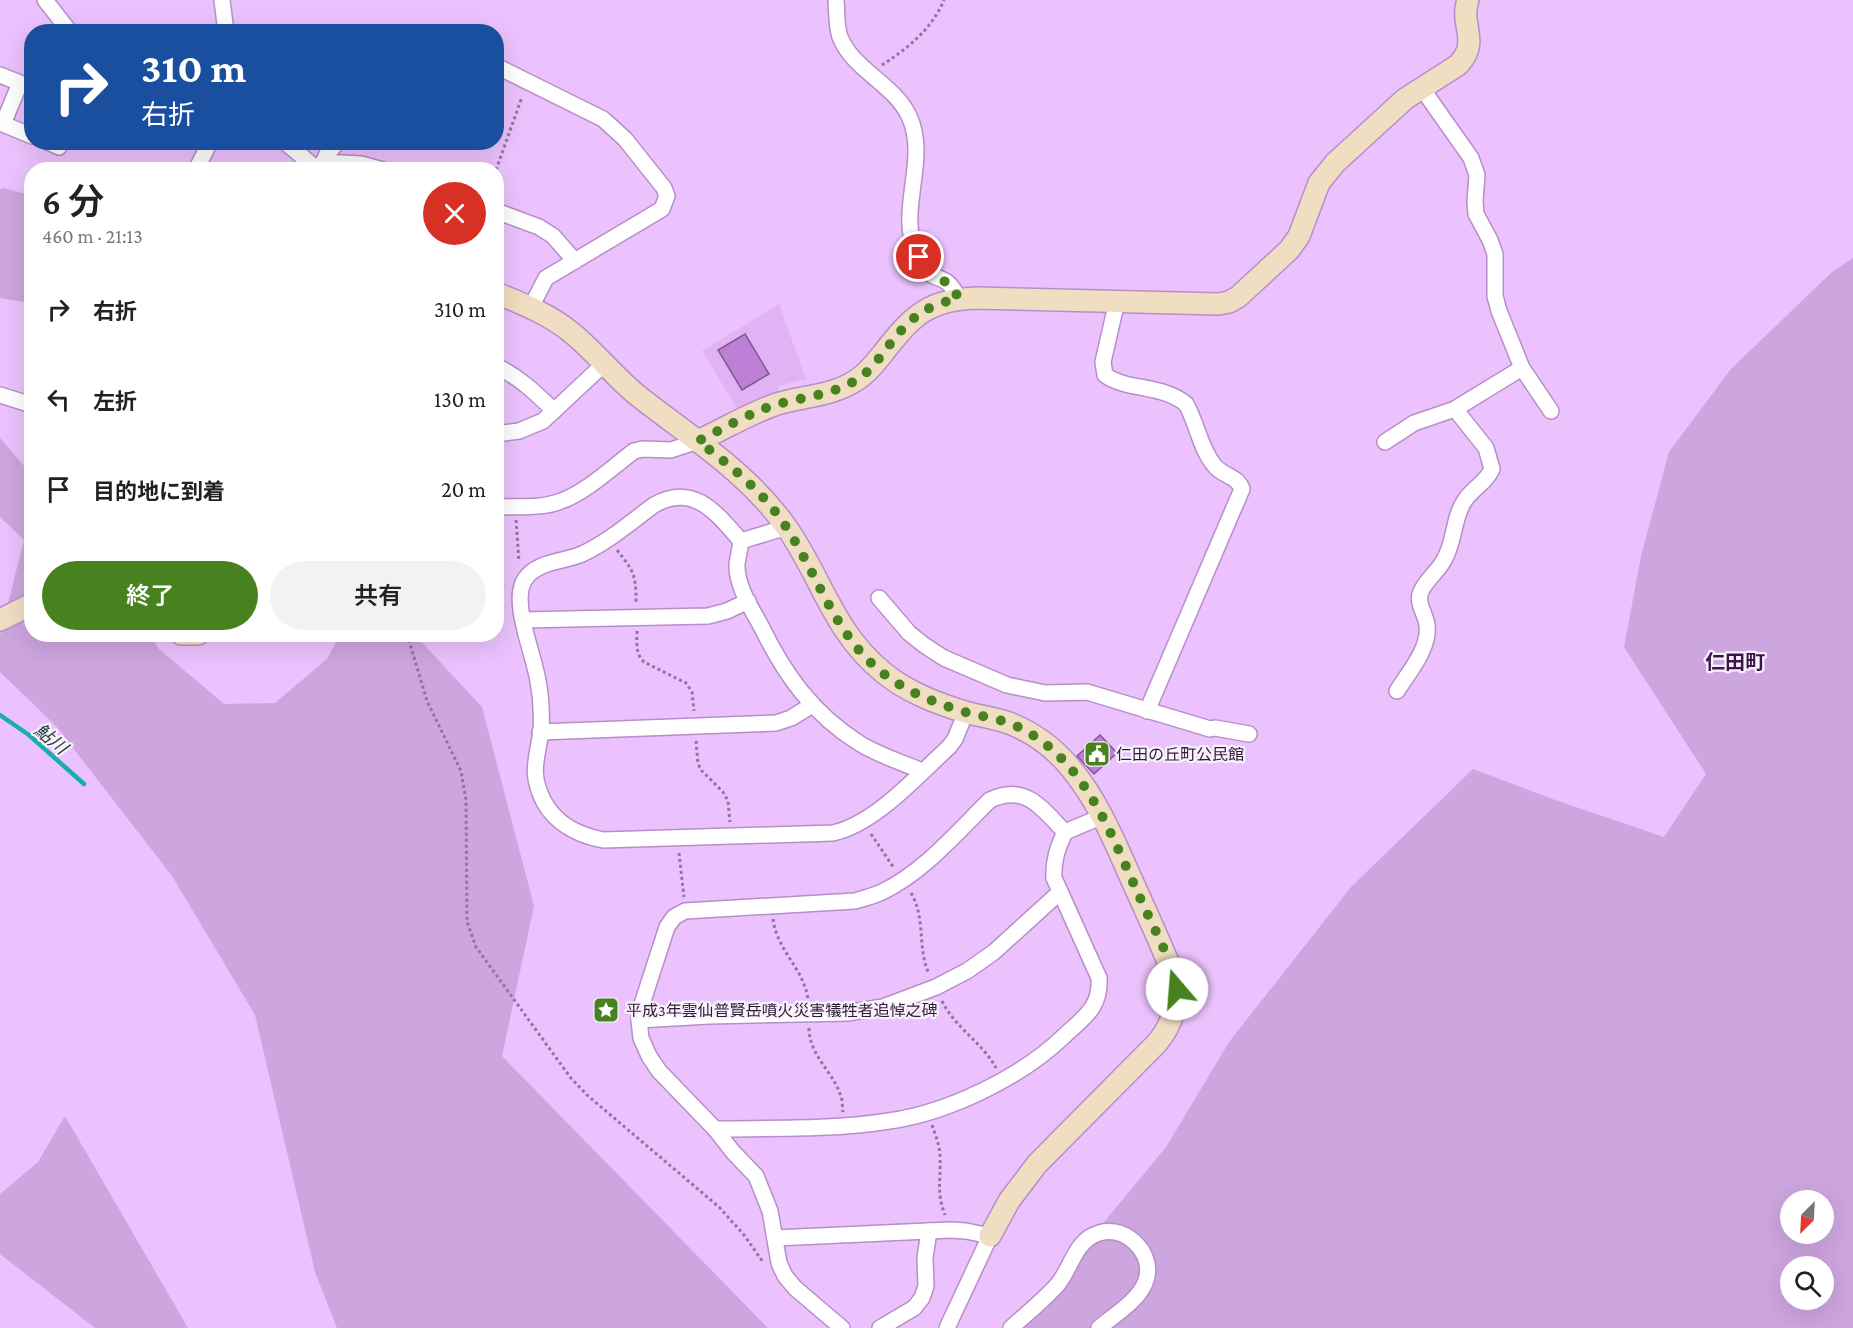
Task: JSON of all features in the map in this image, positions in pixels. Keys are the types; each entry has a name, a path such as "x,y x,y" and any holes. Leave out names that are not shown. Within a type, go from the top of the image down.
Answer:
{"street":[{"path":"45,0 64,24"},
{"path":"222,0 225,24"},
{"path":"836,0 839,35 846,49 909,115 915,133 917,153 909,219 911,239 919,257 932,274 949,284 959,298"},
{"path":"504,507 548,505 562,501 574,495 634,451 671,450 698,441 776,405 837,391 857,380 873,365 903,327 919,313 936,303 959,298 1219,304 1229,302 1238,297 1289,250 1299,236 1319,183 1335,163 1405,99 1458,65 1464,58 1470,42 1464,5"},
{"path":"504,70 603,119 625,139 664,188 667,196 662,209 546,278 531,307"},
{"path":"0,75 20,83 3,124 24,133"},
{"path":"1421,87 1471,158 1477,175 1476,214 1495,254 1495,296 1522,368 1551,411"},
{"path":"296,150 313,162"},
{"path":"504,214 539,227 553,236 575,261"},
{"path":"504,296 552,318 572,333 640,397 729,465 755,490 787,527 805,557 832,612 852,641 885,674 927,699 1008,723 1030,733 1049,746 1083,782 1103,816 1174,977 1177,989 1174,1013 1164,1034 1037,1164 1009,1201 947,1328"},
{"path":"1117,302 1103,362 1106,375 1117,381 1163,392 1186,404 1211,462 1224,474 1236,480 1242,489 1147,711"},
{"path":"504,432 543,422 604,364"},
{"path":"1385,442 1414,423 1455,409 1522,368"},
{"path":"504,370 532,389 554,411"},
{"path":"0,395 24,402"},
{"path":"1397,690 1421,652 1426,639 1428,628 1426,617 1419,601 1422,590 1444,561 1451,545 1459,510 1466,498 1482,485 1492,469 1486,448 1455,409"},
{"path":"741,541 707,505 684,497 663,500 609,539 581,555 542,565 525,578 519,597 539,682 542,714 535,759 536,782 550,812 567,828 578,834 603,840 833,833 854,827 863,822 949,747 955,739 966,712"},
{"path":"741,541 787,527"},
{"path":"741,541 737,566 740,583 778,660 793,683 812,705 860,744 921,771"},
{"path":"879,598 909,633 924,645 944,658 1007,685 1045,693 1087,692 1210,729 1249,734"},
{"path":"523,620 718,614 748,601"},
{"path":"0,620 24,608"},
{"path":"540,732 776,723 791,718 812,705"},
{"path":"842,1328 795,1288 785,1275 779,1263 770,1211 756,1176 659,1071 641,1038 639,1020 645,993 667,927 674,917 685,911 855,901 881,892 922,865 990,800 1001,795 1014,793 1034,802 1065,832"},
{"path":"715,1129 844,1126 891,1121 962,1100 1029,1064 1056,1044 1094,1007 1098,997 1099,978 1054,878 1053,864 1065,832 1103,816"},
{"path":"639,1020 709,1016 837,1014 883,1007 936,987 967,971 994,952 1060,892"},
{"path":"775,1238 950,1230 990,1236"},
{"path":"880,1328 914,1308 922,1298 926,1286 925,1258 929,1231"},
{"path":"1011,1328 1057,1286 1082,1243 1093,1235 1105,1231 1118,1232 1139,1246 1147,1263 1148,1276 1138,1295 1099,1328"}],"path":[{"path":"870,74 903,51 929,26 944,0"},
{"path":"504,148 528,81"},
{"path":"514,507 520,569"},
{"path":"609,539 636,579 639,657 690,687 698,764 728,801 730,837"},
{"path":"410,642 428,701 461,771 466,800 467,922 476,947 576,1083 719,1208 744,1235 757,1255"},
{"path":"863,822 902,880"},
{"path":"678,838 685,911"},
{"path":"927,1112 938,1144 940,1158 938,1188 940,1202 950,1230"}],"shaded area":[{"path":"2,188 24,193 24,302 0,298 0,190"},
{"path":"1853,258 1853,1328 1017,1328 1166,1147 1229,1042 1351,887 1473,769 1664,837 1706,774 1624,647 1641,556 1669,452 1731,369 1832,272"},
{"path":"779,304 806,379 778,386 779,393 738,410 702,351"},
{"path":"0,438 24,466 24,540 0,517"},
{"path":"24,540 24,642 154,642 159,649 224,704 275,703 327,659 336,642 422,642 482,707 534,906 502,1056 768,1328 337,1328 315,1272 255,1015 172,876 56,726 0,672 0,635"},
{"path":"65,1116 188,1328 95,1328 0,1254 0,1194 38,1162"}],"building":[{"path":"745,334 769,374 742,390 718,350"},
{"name":"仁田の丘町公民館","path":"1100,735 1117,753 1094,774 1077,756"}],"waterway":[{"name":"鮎川","path":"0,715 29,735 84,784"}],"place":[{"name":"仁田の丘町公民館","path":"1097,754"},
{"name":"平成3年雲仙普賢岳噴火災害犠牲者追悼之碑","path":"606,1010"}],"district":[{"name":"仁田町","path":"1735,662"}],"route":[{"path":"919,257 932,274 949,284 959,298 936,303 919,313 903,327 873,365 857,380 837,391 776,405 698,441 729,465 755,490 787,527 805,557 832,612 852,641 885,674 927,699 1008,723 1030,733 1049,746 1083,782 1103,816 1166,955 1177,989"}]}
